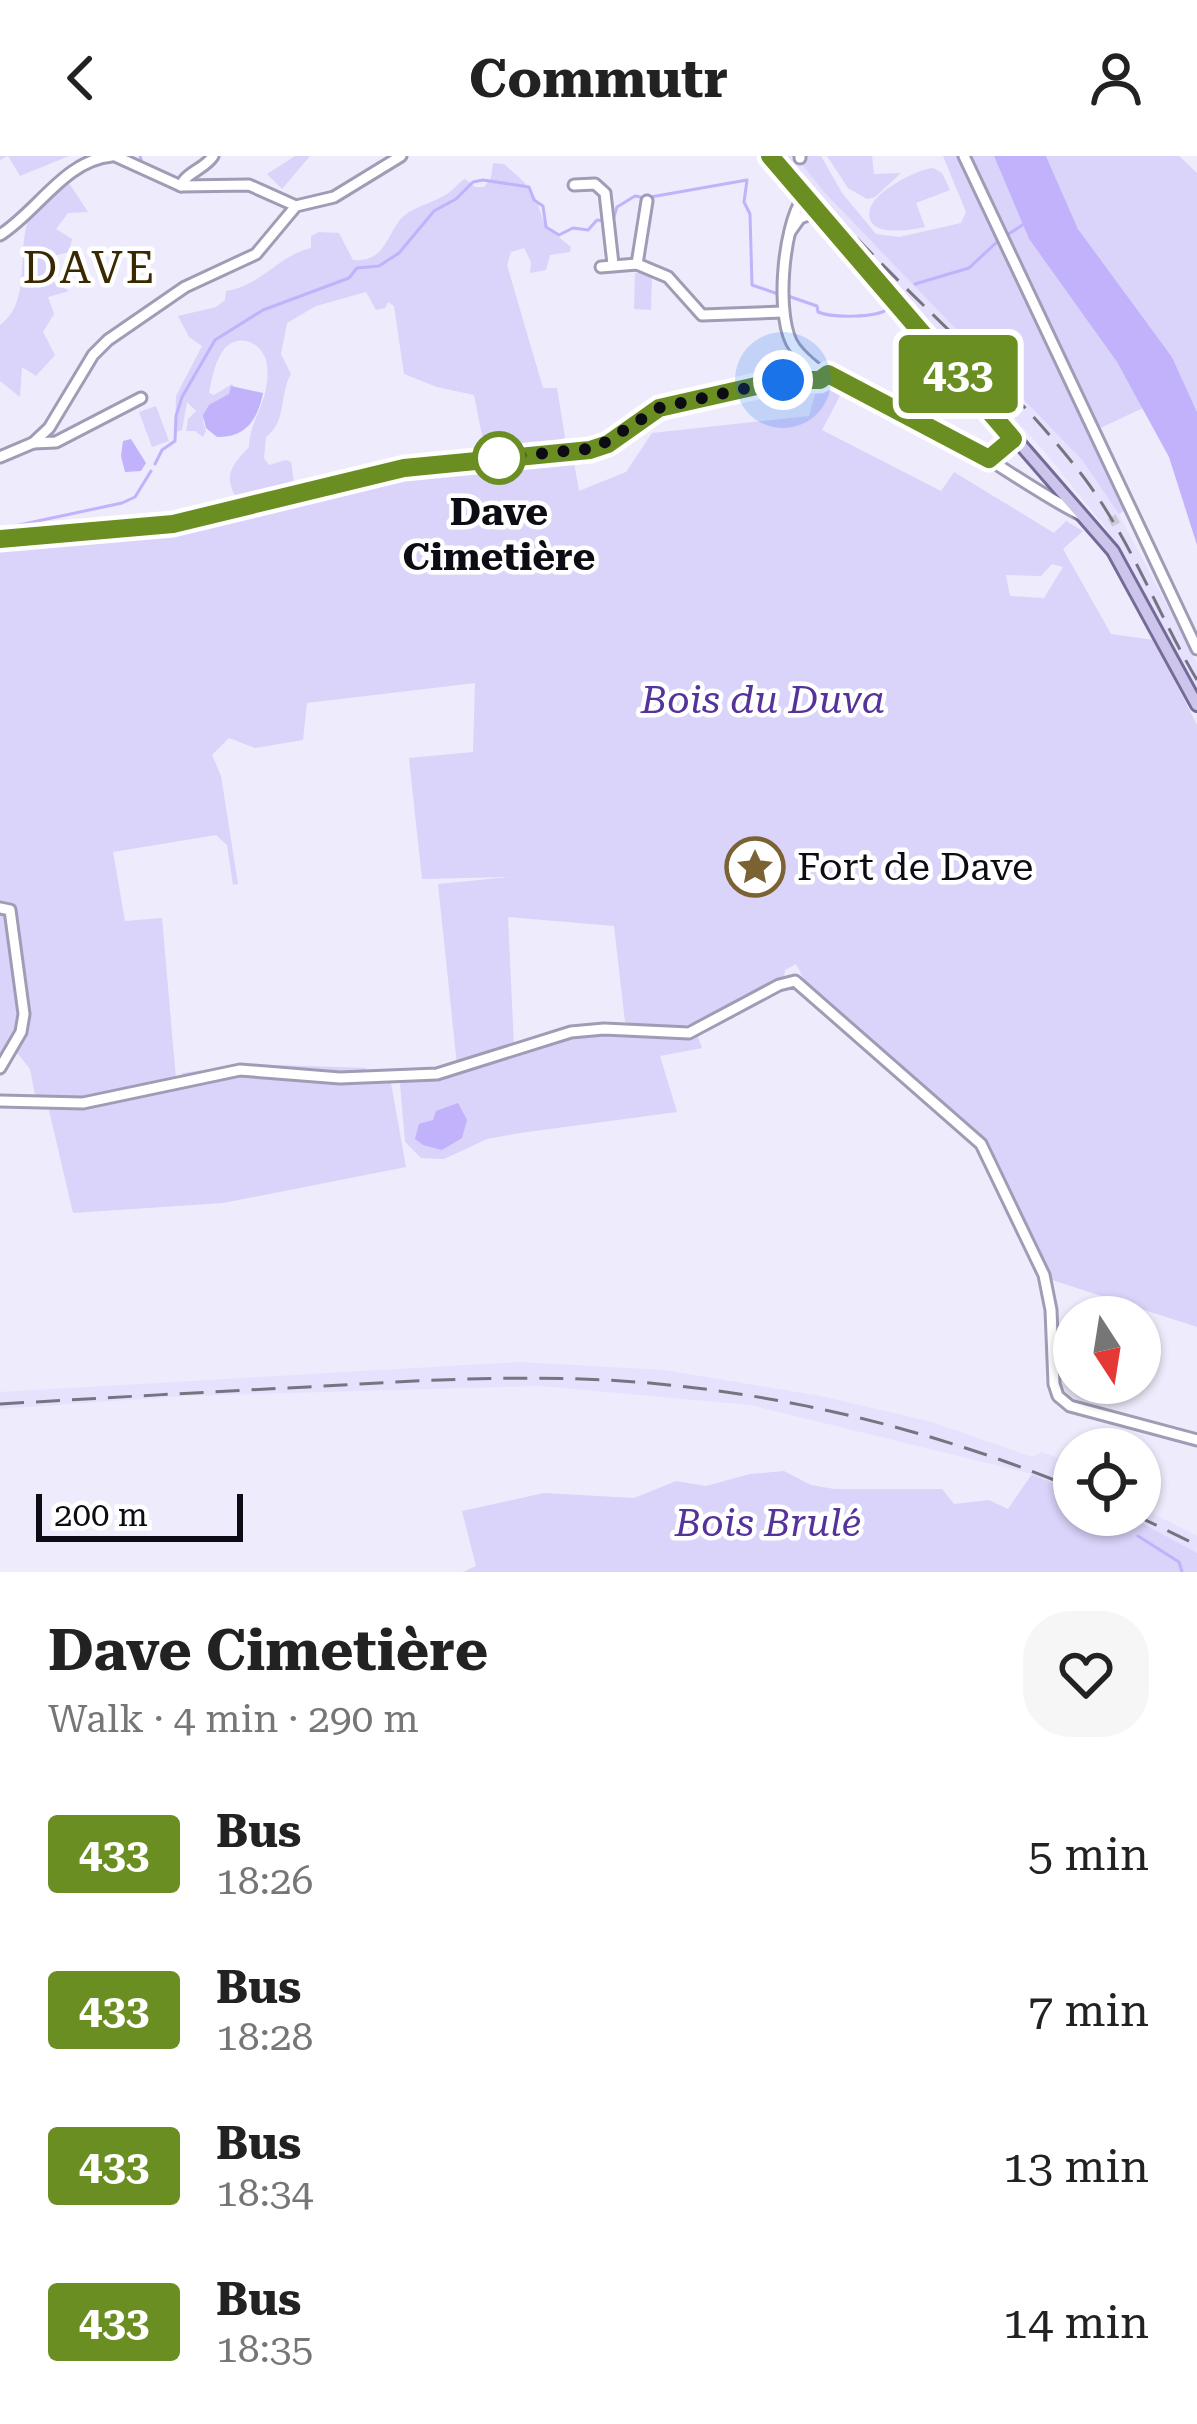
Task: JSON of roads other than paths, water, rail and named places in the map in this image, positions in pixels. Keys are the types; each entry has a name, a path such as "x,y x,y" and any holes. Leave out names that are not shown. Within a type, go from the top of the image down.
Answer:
{"main road":[{"path":"770,156 1099,533 1125,569 1197,705"}],"street":[{"path":"0,235 80,165 114,156 181,186 254,186 296,206"},
{"path":"181,186 213,156"},
{"path":"375,173 376,156"},
{"path":"0,457 33,443 49,428 108,340 185,287 256,254 296,206 334,196 401,156"},
{"path":"964,156 1120,517 1197,649"},
{"path":"574,185 599,186 606,197 607,266 637,264 672,279 702,315 783,312"},
{"path":"803,199 792,217 783,296 786,331 796,349 828,374 989,459 1086,518"},
{"path":"637,264 647,201"},
{"path":"790,232 800,218 816,212"},
{"path":"0,539 173,524 404,468 590,450 608,444 659,408 783,380 820,380 828,374"},
{"path":"33,443 56,442 141,398"},
{"path":"989,459 1013,439"},
{"path":"1099,533 1120,517"},
{"path":"0,908 10,910 24,1015 21,1032 0,1068"},
{"path":"790,969 795,981 981,1144 1044,1275 1058,1396 1070,1406 1197,1440"},
{"path":"0,1101 83,1103 228,1071 340,1078 437,1074 571,1032 689,1033 795,981"}],"waterway":[{"path":"613,220 617,207 635,196 747,180 744,202 750,214 752,285 778,294"},
{"path":"155,464 162,450 175,441 182,397 215,340 263,310 349,278 357,268 379,266 399,253 434,211 473,182 529,187 534,200 543,206 546,227 559,235 573,228 588,230 597,220 605,221"},
{"path":"1007,235 1024,224"},
{"path":"915,284 969,268 999,240"},
{"path":"788,296 833,315 888,309"},
{"path":"0,529 122,503 135,497 151,471"},
{"path":"1138,1536 1179,1562 1182,1572"}],"tunnel":[{"path":"1110,523 1120,517"}],"railway":[{"path":"786,156 858,239 1014,396 1085,479 1116,527 1197,680"},
{"path":"0,1404 420,1381 607,1380 727,1392 845,1414 962,1447 1053,1480"},
{"path":"1161,1528 1197,1545"}],"place":[{"name":"Dave Cimetière","path":"499,458"},
{"name":"Fort de Dave","path":"755,867"}],"district":[{"name":"DAVE","path":"90,267"}],"park label":[{"name":"Bois du Duva","path":"763,700"},
{"name":"Bois Brulé","path":"768,1523"}]}
